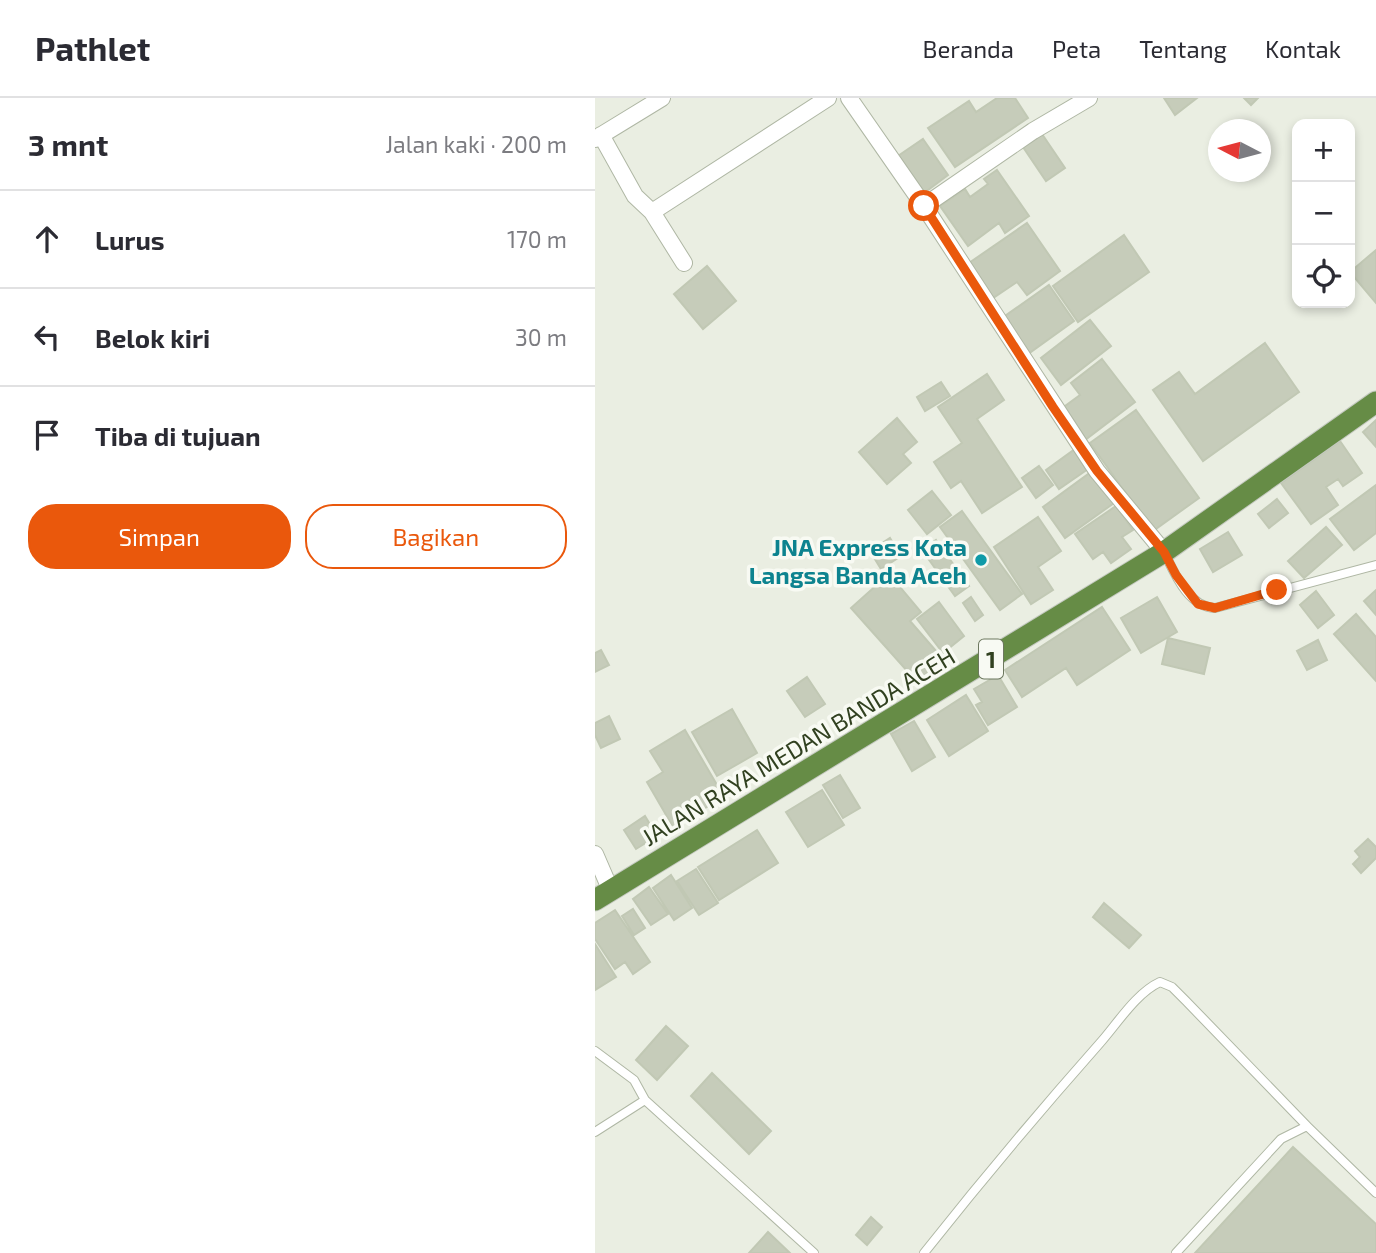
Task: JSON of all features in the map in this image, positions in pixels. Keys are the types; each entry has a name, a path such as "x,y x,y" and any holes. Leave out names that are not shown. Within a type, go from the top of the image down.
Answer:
{"highway":[{"name":"JALAN RAYA MEDAN BANDA ACEH","path":"603,896 1164,552 1376,402"}],"street":[{"path":"662,98 598,137 635,196 652,212 684,263"},
{"path":"652,212 828,98"},
{"path":"849,98 924,206 1097,471 1164,552"},
{"path":"924,206 1033,131 1089,98"},
{"path":"595,854 603,896"}],"lane":[{"path":"1164,552 1190,595 1206,608 1215,608 1376,565"},
{"path":"924,1253 1058,1091 1136,1002 1160,982 1172,988 1186,1001 1376,1193"},
{"path":"595,1051 634,1080 645,1100 814,1253"},
{"path":"595,1132 645,1100"},
{"path":"1175,1253 1281,1139 1307,1126"}],"building":[{"path":"997,98 1015,98 1028,118 955,167 928,128 969,101 976,112"},
{"path":"1164,98 1197,98 1175,115"},
{"path":"1244,98 1258,98 1251,105"},
{"path":"1042,134 1065,168 1046,181 1023,147"},
{"path":"923,139 948,175 924,193 898,156"},
{"path":"997,170 1029,216 1005,233 999,223 968,246 940,206 965,189 970,197 988,184 984,179"},
{"path":"1027,223 1060,271 1027,295 1017,282 993,298 969,263"},
{"path":"1124,235 1149,272 1078,322 1053,286"},
{"path":"1376,250 1376,303 1355,278 1355,268"},
{"path":"707,266 736,301 703,329 674,294"},
{"path":"1049,285 1074,321 1028,354 1002,318"},
{"path":"1090,320 1111,346 1061,385 1041,358"},
{"path":"1265,343 1299,392 1203,461 1153,390 1179,372 1195,394"},
{"path":"1102,359 1135,402 1085,440 1061,409 1080,395 1071,383"},
{"path":"987,374 1004,400 977,419 1022,487 982,513 961,481 951,488 934,462 962,443 938,407"},
{"path":"941,382 950,396 925,411 917,397"},
{"path":"1136,410 1199,498 1153,531 1090,443"},
{"path":"897,418 917,442 903,454 911,463 887,484 859,452"},
{"path":"1376,420 1376,447 1363,432"},
{"path":"1340,441 1362,473 1343,486 1338,479 1326,487 1338,505 1311,524 1281,483"},
{"path":"1075,449 1088,469 1059,489 1046,470"},
{"path":"1039,466 1053,485 1036,498 1022,478"},
{"path":"1091,472 1114,503 1065,538 1043,507"},
{"path":"1376,485 1376,533 1354,550 1330,519"},
{"path":"932,491 951,515 927,534 908,510"},
{"path":"1277,499 1288,513 1269,528 1258,514"},
{"path":"1116,506 1133,530 1122,537 1131,549 1111,563 1103,552 1093,559 1075,534"},
{"name":"JNA Express Kota Langsa Banda Aceh","path":"962,511 1022,594 1000,610 940,527"},
{"path":"1038,517 1061,551 1038,567 1053,590 1031,604 994,547"},
{"path":"1326,527 1342,545 1304,578 1288,561"},
{"path":"1228,532 1242,555 1213,572 1200,549"},
{"path":"890,538 901,556 881,569 870,551"},
{"path":"936,540 969,586 955,596 922,550"},
{"path":"889,574 921,612 910,621 943,659 917,682 851,608"},
{"path":"1376,590 1376,615 1364,601"},
{"path":"1316,591 1334,615 1318,628 1300,605"},
{"path":"971,597 983,615 975,621 963,603"},
{"path":"1157,597 1177,632 1141,653 1121,618"},
{"path":"939,602 964,636 943,653 917,619"},
{"path":"1102,607 1130,650 1077,685 1066,668 1022,697 1005,670"},
{"path":"1356,614 1376,637 1376,681 1334,634"},
{"path":"1168,638 1210,648 1204,674 1162,664"},
{"path":"1318,640 1327,660 1307,670 1297,651"},
{"path":"601,650 609,665 595,672 595,653"},
{"path":"998,675 1017,707 988,725 976,705 982,702 974,689"},
{"path":"807,677 825,704 805,717 787,691"},
{"path":"966,695 988,731 949,756 927,720"},
{"path":"732,709 757,753 717,776 692,732"},
{"path":"609,716 620,739 601,748 595,735 595,723"},
{"path":"914,721 935,757 912,771 891,734"},
{"path":"685,730 724,797 673,827 647,782 663,772 650,751"},
{"path":"840,775 860,808 843,818 823,785"},
{"path":"822,790 844,825 808,847 786,812"},
{"path":"645,816 657,836 636,849 624,830"},
{"path":"757,830 778,863 719,900 698,867"},
{"path":"1368,839 1376,847 1376,858 1361,873 1353,864 1360,857 1355,851"},
{"path":"696,869 718,903 699,915 677,881"},
{"path":"671,875 692,908 674,920 653,888"},
{"path":"649,887 668,914 651,925 633,899"},
{"path":"1104,903 1141,935 1129,948 1093,917"},
{"path":"633,909 645,928 634,935 622,916"},
{"path":"615,910 650,962 633,974 625,962 615,969 595,939 595,923"},
{"path":"595,944 616,977 595,990"},
{"path":"666,1026 688,1046 657,1080 636,1060"},
{"path":"712,1073 771,1131 749,1154 691,1096"},
{"path":"1293,1147 1376,1224 1376,1253 1195,1253"},
{"path":"871,1217 882,1227 867,1245 856,1235"},
{"path":"768,1232 790,1253 749,1253"}],"place":[{"name":"JNA Express Kota Langsa Banda Aceh","path":"981,560"}],"route":[{"path":"924,206 1097,471 1164,552 1176,575 1198,604 1215,608 1277,590"}]}
